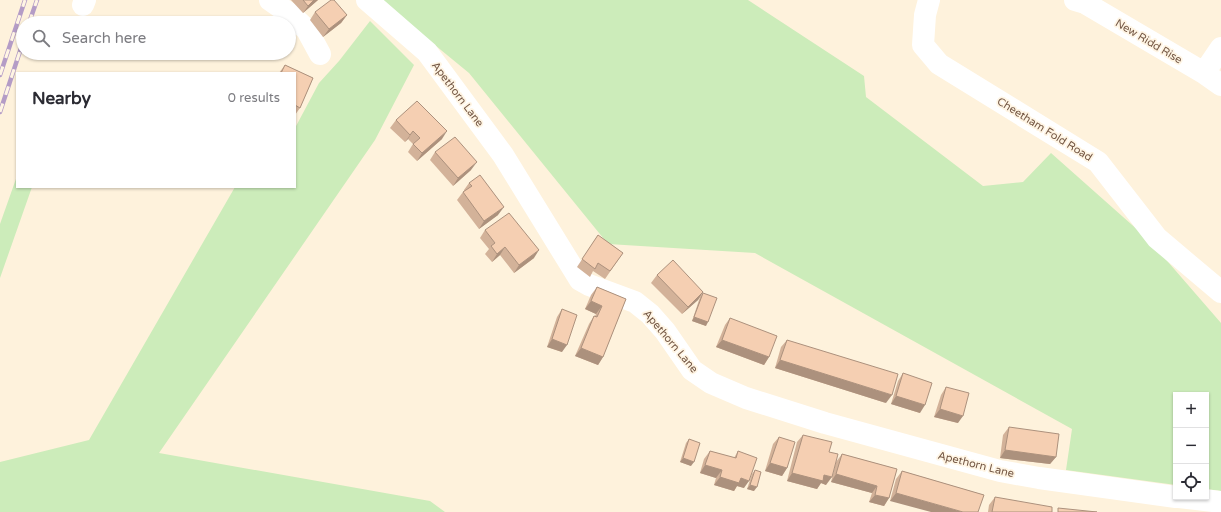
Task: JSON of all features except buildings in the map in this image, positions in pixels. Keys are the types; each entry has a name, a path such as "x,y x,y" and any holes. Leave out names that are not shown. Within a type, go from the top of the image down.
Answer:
{"street":[{"path":"270,0 292,16"},
{"name":"Cheetham Fold Road","path":"929,0 925,15 923,45 939,64 1098,162 1157,238 1221,292"},
{"name":"Apethorn Lane","path":"368,1 427,52 503,155 580,280 589,285 635,302 650,314 665,331 692,370 711,383 746,398 825,423 1000,471 1039,478 1173,497"},
{"name":"New Ridd Rise","path":"1082,1 1212,79"},
{"path":"296,20 307,30 320,54"},
{"path":"1212,79 1221,48"},
{"path":"1204,500 1221,502"}],"green space":[{"path":"380,0 748,0 864,76 866,97 983,186 1023,182 1051,153 1149,240 1221,323 1221,491 1209,489 1209,392 1173,392 1173,485 1066,470 1072,429 755,253 608,244 469,73"},
{"path":"370,21 414,65 375,140 159,453 430,501 445,512 0,512 0,462 89,440 234,188 296,188 296,126 319,83 339,61"},
{"path":"16,179 16,188 32,188 0,278 0,224"}],"railway":[{"path":"20,16 25,0"},
{"path":"31,16 37,0"},
{"path":"0,75 16,27"},
{"path":"0,112 17,60"}]}
